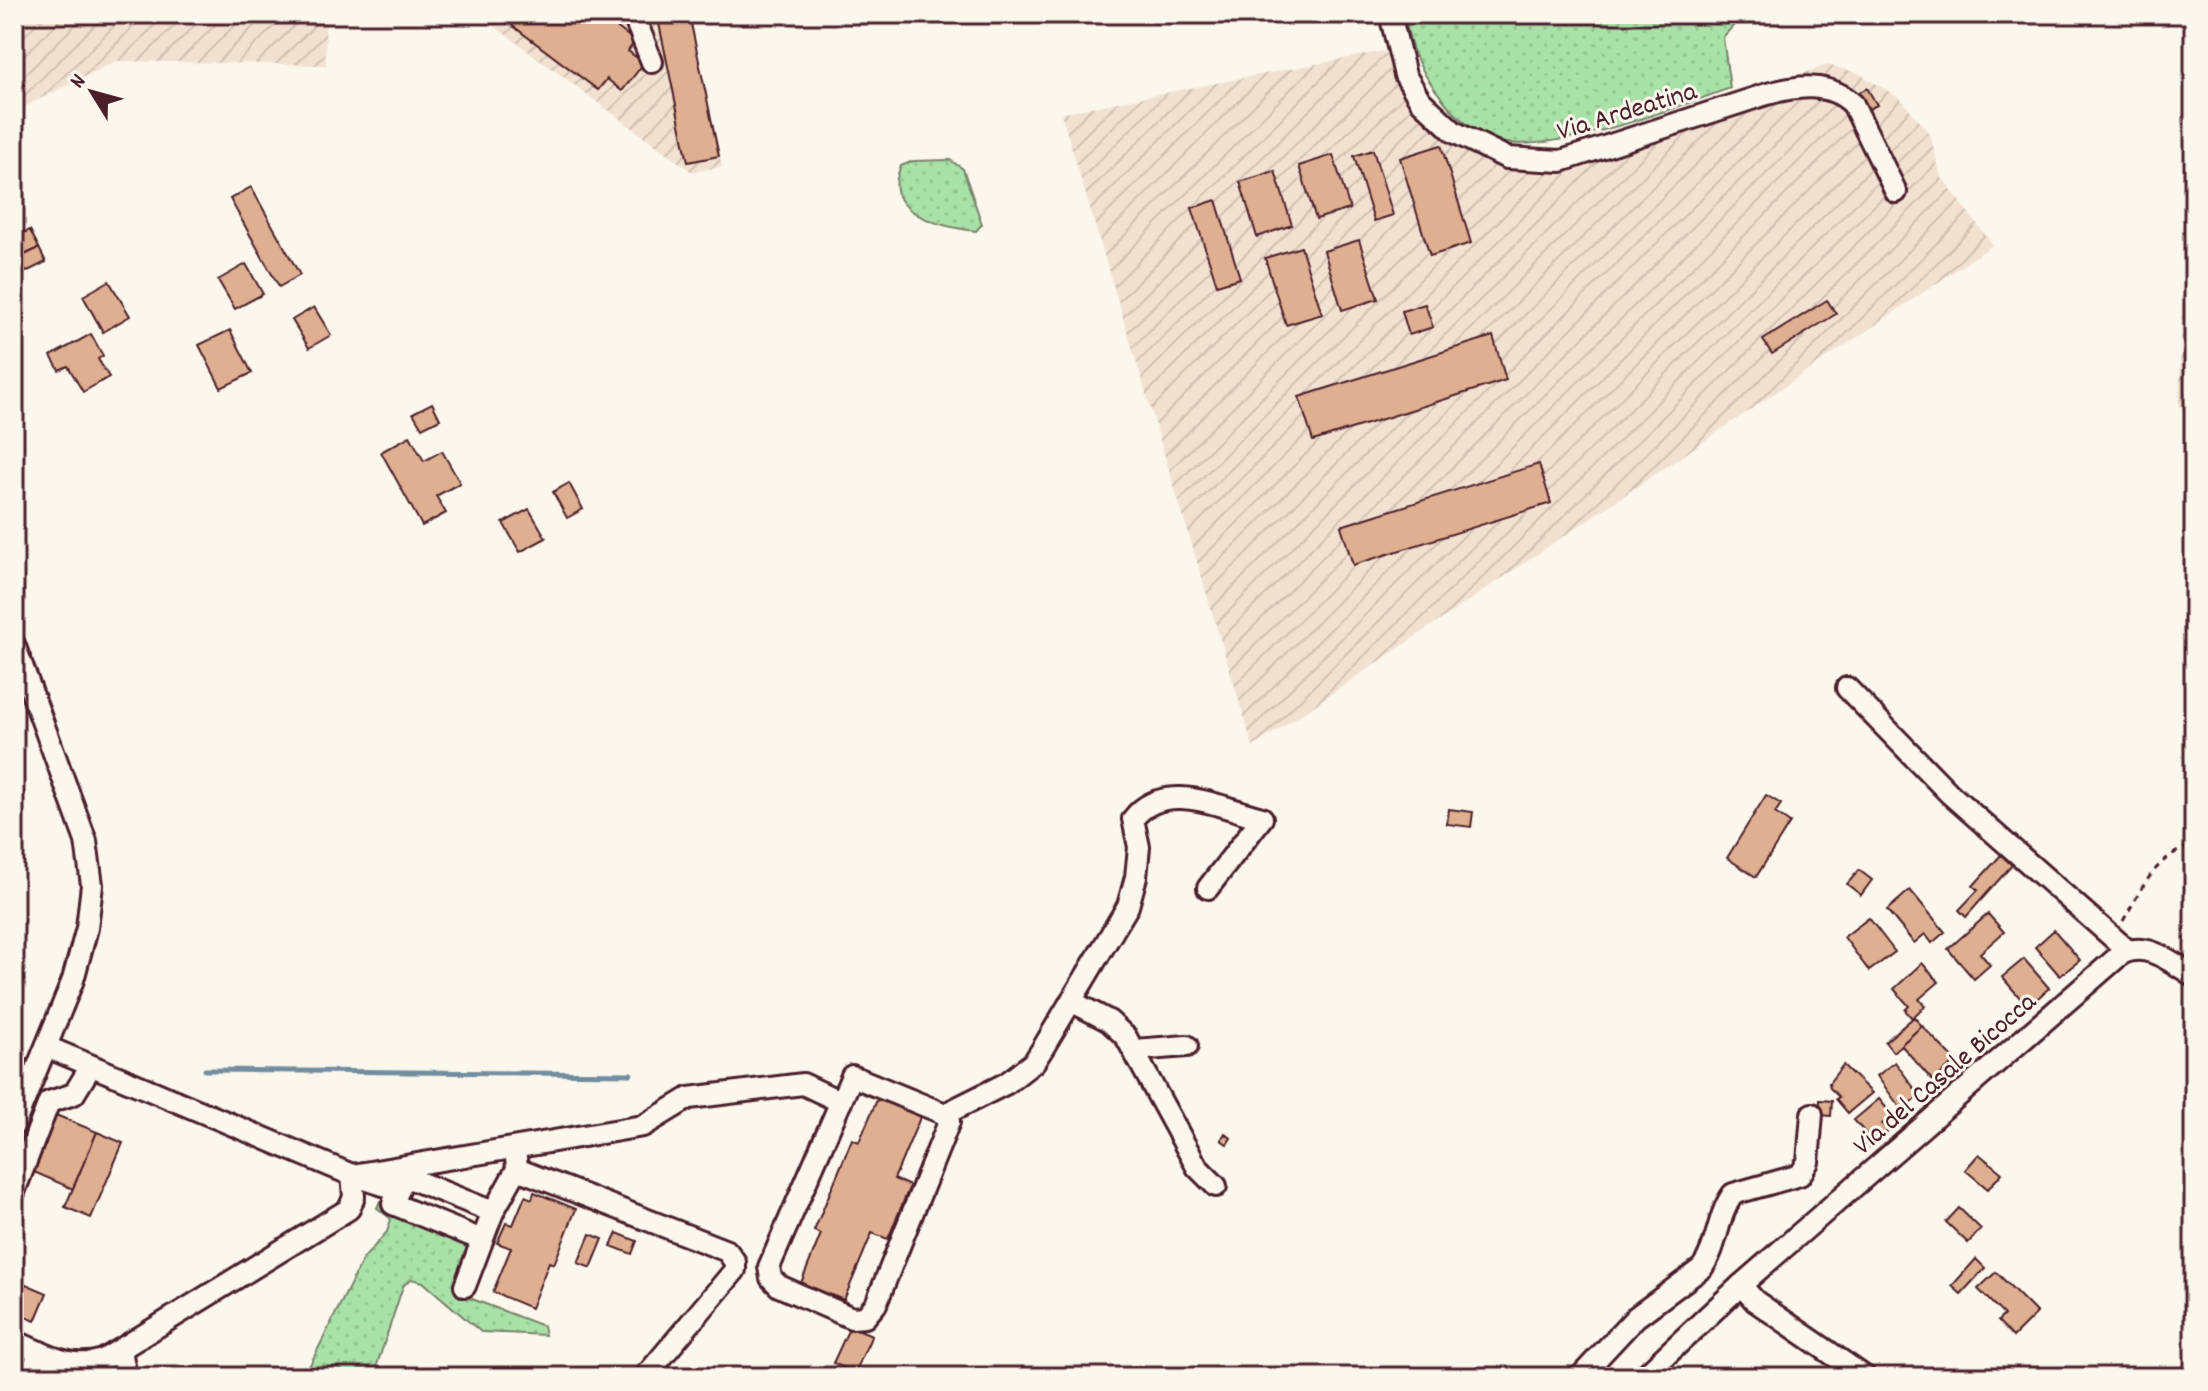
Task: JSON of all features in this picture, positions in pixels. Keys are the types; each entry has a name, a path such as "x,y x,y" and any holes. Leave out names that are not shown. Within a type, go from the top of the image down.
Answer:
{"street":[{"path":"633,14 652,62"},
{"name":"Via Ardeatina","path":"1390,14 1405,75 1420,100 1454,132 1507,158 1561,161 1767,94 1803,87 1819,88 1841,95 1853,104 1896,192"},
{"path":"14,644 22,686 68,789 91,865 91,905 82,951 14,1125"},
{"path":"1847,688 1950,794 2120,944 2150,952 2194,976"},
{"path":"945,1114 1007,1083 1034,1062 1128,906 1136,877 1139,847 1133,819 1140,810 1162,798 1183,797 1262,818 1208,888"},
{"name":"Via del Casale Bicocca","path":"1643,1377 2120,944"},
{"path":"1071,1001 1109,1021 1135,1050 1141,1067 1197,1167 1216,1186"},
{"path":"1135,1050 1187,1046"},
{"path":"47,1047 352,1175 399,1190"},
{"path":"14,1192 49,1102 74,1094 91,1066"},
{"path":"852,1076 945,1114 949,1122 876,1304 865,1317 852,1318 779,1286 771,1278 769,1267 852,1076"},
{"path":"352,1175 643,1126 689,1098 803,1084 841,1102"},
{"path":"1580,1377 1636,1317 1709,1260 1727,1203 1733,1194 1800,1175 1808,1162 1812,1114"},
{"path":"465,1286 493,1212 517,1169 515,1148"},
{"path":"517,1169 727,1251 735,1262 735,1270 645,1377"},
{"path":"14,1341 68,1363 87,1365 121,1350 349,1209 354,1197 352,1175"},
{"path":"482,1240 393,1204 404,1176 493,1212"},
{"path":"1741,1285 1755,1301 1865,1377"},
{"path":"121,1350 126,1377"},
{"path":"29,1377 40,1352"}],"path":[{"path":"2120,944 2159,863 2182,848 2194,845"}],"shaded area":[{"path":"14,14 325,14 326,65 116,61 14,112"},
{"path":"478,14 690,14 722,167 692,172"},
{"path":"1384,51 1418,112 1475,156 1513,170 1828,65 1858,73 1900,98 1930,134 1941,176 1993,245 1253,747 1061,113"},
{"path":"2194,120 2194,418 2179,405 2185,203"}],"green space":[{"path":"1405,14 1744,14 1723,37 1730,88 1611,128 1544,142 1516,144 1493,140 1481,134 1445,102 1418,62"},
{"path":"950,160 963,169 982,224 976,231 947,226 918,215 906,206 899,195 897,182 901,166 913,161"},
{"path":"380,1201 465,1240 467,1252 459,1294 543,1326 545,1335 481,1332 423,1282 411,1279 403,1286 373,1377 304,1377 363,1259 387,1232 391,1219 377,1208"}],"building":[{"path":"497,14 599,14 635,41 628,51 644,63 622,91 607,79 598,90"},
{"path":"657,14 689,14 719,156 688,162"},
{"path":"1867,88 1877,105 1863,112 1854,95"},
{"path":"1441,145 1471,243 1430,256 1400,158"},
{"path":"1373,150 1393,215 1374,221 1354,156"},
{"path":"1333,155 1350,209 1316,219 1299,166"},
{"path":"1275,171 1292,225 1257,237 1240,182"},
{"path":"251,187 300,275 279,287 230,199"},
{"path":"1216,200 1240,278 1217,285 1192,208"},
{"path":"30,230 39,248 14,260 14,237"},
{"path":"1359,240 1378,299 1342,310 1324,251"},
{"path":"1301,247 1322,314 1286,325 1265,258"},
{"path":"39,248 46,262 14,278 14,260"},
{"path":"246,264 263,294 235,309 218,280"},
{"path":"109,281 130,316 103,332 83,296"},
{"path":"1827,300 1836,314 1772,354 1763,340"},
{"path":"1425,304 1433,327 1409,335 1402,311"},
{"path":"314,307 331,335 309,348 292,320"},
{"path":"230,330 252,373 221,388 199,345"},
{"path":"91,334 103,356 98,359 109,377 83,392 68,366 59,370 51,356"},
{"path":"1493,336 1506,380 1313,441 1299,397"},
{"path":"432,403 440,419 422,428 413,413"},
{"path":"410,436 424,461 442,451 460,483 436,496 446,513 422,526 381,452"},
{"path":"1539,464 1551,503 1353,565 1341,526"},
{"path":"569,483 583,509 567,518 553,492"},
{"path":"529,509 546,538 520,552 503,523"},
{"path":"1766,795 1781,804 1775,813 1790,823 1756,877 1727,858"},
{"path":"1449,809 1473,812 1471,827 1447,824"},
{"path":"2001,855 2012,865 1966,917 1959,910 1978,890 1973,886"},
{"path":"1859,870 1872,880 1861,895 1847,884"},
{"path":"1910,890 1945,932 1932,943 1925,934 1914,943 1887,910"},
{"path":"1988,914 2004,932 1980,953 1990,965 1974,979 1948,949"},
{"path":"1869,918 1895,952 1869,971 1844,937"},
{"path":"2054,930 2080,960 2060,976 2035,947"},
{"path":"2024,959 2049,988 2028,1007 2002,977"},
{"path":"1922,963 1939,982 1919,999 1925,1006 1912,1018 1905,1010 1909,1006 1894,989"},
{"path":"1914,1017 1922,1026 1893,1052 1885,1042"},
{"path":"1922,1026 1956,1061 1933,1081 1901,1045"},
{"path":"1895,1062 1920,1096 1901,1109 1877,1076"},
{"path":"1843,1065 1872,1093 1848,1113 1836,1099 1839,1097 1829,1083"},
{"path":"879,1095 922,1113 894,1179 910,1186 888,1239 872,1233 844,1300 801,1283 821,1234 814,1231 852,1139 859,1142"},
{"path":"1879,1099 1893,1116 1882,1124 1888,1131 1869,1147 1861,1137 1866,1134 1854,1120"},
{"path":"1820,1100 1832,1101 1831,1116 1819,1115"},
{"path":"51,1113 97,1132 73,1189 27,1169"},
{"path":"97,1132 123,1143 91,1218 65,1207"},
{"path":"1225,1133 1231,1138 1227,1144 1221,1140"},
{"path":"1979,1154 2002,1173 1988,1189 1965,1170"},
{"path":"534,1192 576,1209 554,1264 549,1262 531,1308 493,1292 511,1248 497,1243 506,1223 513,1225 525,1196 532,1199"},
{"path":"1959,1208 1981,1229 1968,1243 1946,1222"},
{"path":"617,1233 637,1241 632,1254 611,1246"},
{"path":"590,1234 603,1239 591,1268 578,1263"},
{"path":"1976,1259 1985,1268 1961,1294 1952,1286"},
{"path":"1996,1272 2037,1313 2013,1337 1998,1321 2004,1315 1978,1289"},
{"path":"14,1279 47,1293 35,1321 14,1312"},
{"path":"850,1326 872,1335 855,1373 833,1363"}],"waterway":[{"path":"205,1070 631,1074"}]}
